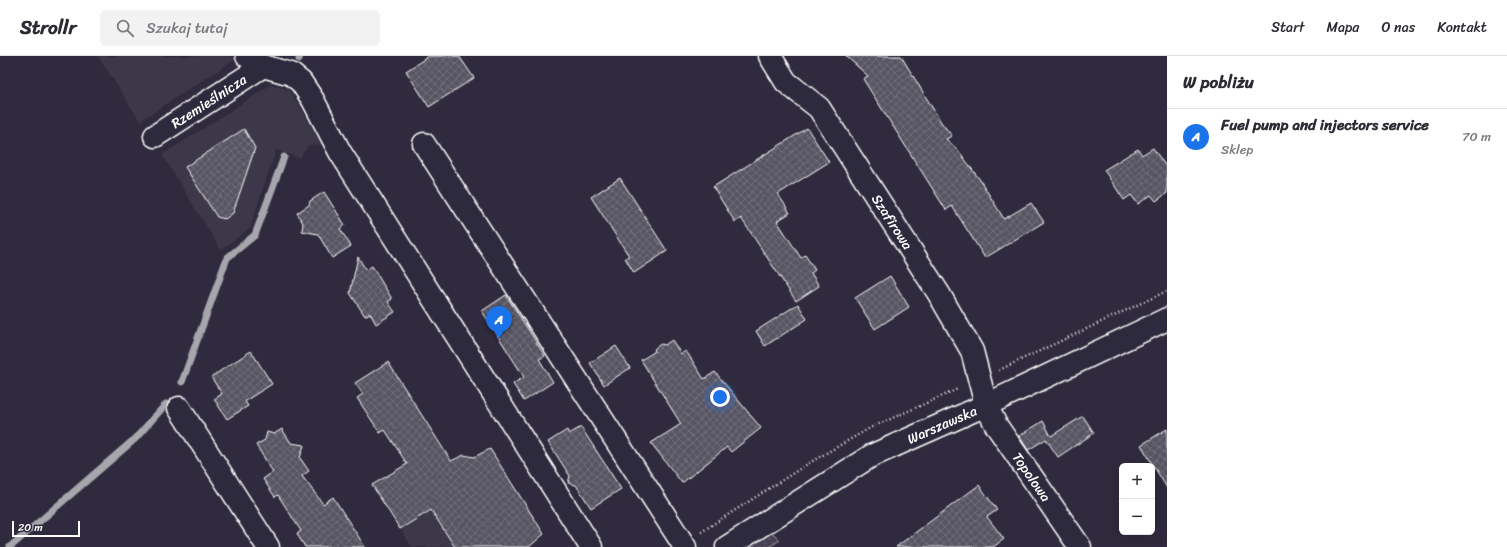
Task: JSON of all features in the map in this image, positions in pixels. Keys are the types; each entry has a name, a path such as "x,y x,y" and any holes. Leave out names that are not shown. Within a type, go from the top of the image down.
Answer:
{"street":[{"name":"Szafirowa","path":"770,56 786,82 820,108 939,294 972,351 986,405"},
{"name":"Rzemieślnicza","path":"155,136 255,61"},
{"path":"255,61 291,74 301,82 313,100 340,152 591,547"},
{"path":"424,144 685,547"},
{"name":"Warszawska","path":"727,547 871,456 986,405 1167,319"},
{"name":"Topolowa","path":"986,405 996,425 1080,547"},
{"path":"179,408 268,547"}],"shaded area":[{"path":"98,56 231,56 234,60 140,121"},
{"path":"272,84 289,90 324,144 308,145 300,158 276,150 250,228 221,250 162,155"},
{"path":"440,444 507,547 412,547 372,485"},
{"path":"768,533 774,534 780,540 769,547 748,547"}],"building":[{"path":"429,56 459,56 474,78 429,107 406,71"},
{"path":"846,56 901,56 941,122 952,136 946,139 958,150 980,180 1004,219 1031,203 1044,222 985,258 952,206 946,210 863,79 868,76"},
{"path":"807,128 829,162 778,194 790,213 777,221 801,258 805,255 815,270 811,273 819,286 796,301 741,218 735,222 713,187"},
{"path":"244,129 255,148 233,213 225,219 217,217 185,167"},
{"path":"1153,148 1167,168 1167,193 1156,201 1151,195 1138,204 1131,195 1124,200 1104,170 1138,149 1142,155"},
{"path":"620,178 667,251 634,273 625,258 629,256 591,197"},
{"path":"324,192 345,225 340,229 351,246 332,258 318,234 302,231 303,223 297,213 309,205 310,201"},
{"path":"358,257 366,270 372,266 392,299 388,302 395,312 376,324 370,313 365,316 350,293"},
{"path":"890,276 909,307 875,329 855,298"},
{"path":"506,295 545,356 539,359 553,382 524,401 513,384 524,377 482,311"},
{"path":"798,304 807,319 765,346 756,331"},
{"path":"672,340 681,354 686,351 704,379 715,372 761,428 731,452 727,447 682,483 651,443 681,424 641,360 654,352 655,348 661,344 665,345"},
{"path":"616,346 630,368 604,385 590,363"},
{"path":"251,351 272,384 245,401 248,406 227,419 214,399 222,394 211,377"},
{"path":"388,362 451,461 464,455 474,457 490,449 544,534 529,547 455,547 431,510 400,529 372,485 407,464 385,430 380,433 357,398 363,394 355,383"},
{"path":"1083,416 1094,433 1058,457 1046,439 1028,450 1019,436 1043,421 1051,436"},
{"path":"581,427 621,489 591,508 576,485 568,483 570,476 548,442 567,430 569,434"},
{"path":"282,429 291,443 304,445 300,458 309,471 302,476 323,504 333,497 365,547 305,547 297,534 301,531 278,495 275,497 263,479 273,472 256,445 265,440 267,432 274,434"},
{"path":"1167,429 1167,488 1155,468 1155,463 1152,463 1141,445"},
{"path":"979,485 997,510 987,517 1004,539 993,547 896,547"}],"waterway":[{"path":"182,382 227,258 255,235 284,157"},
{"path":"10,547 136,438 166,404"}],"place":[{"name":"Fuel pump and injectors service","path":"499,339"}]}
